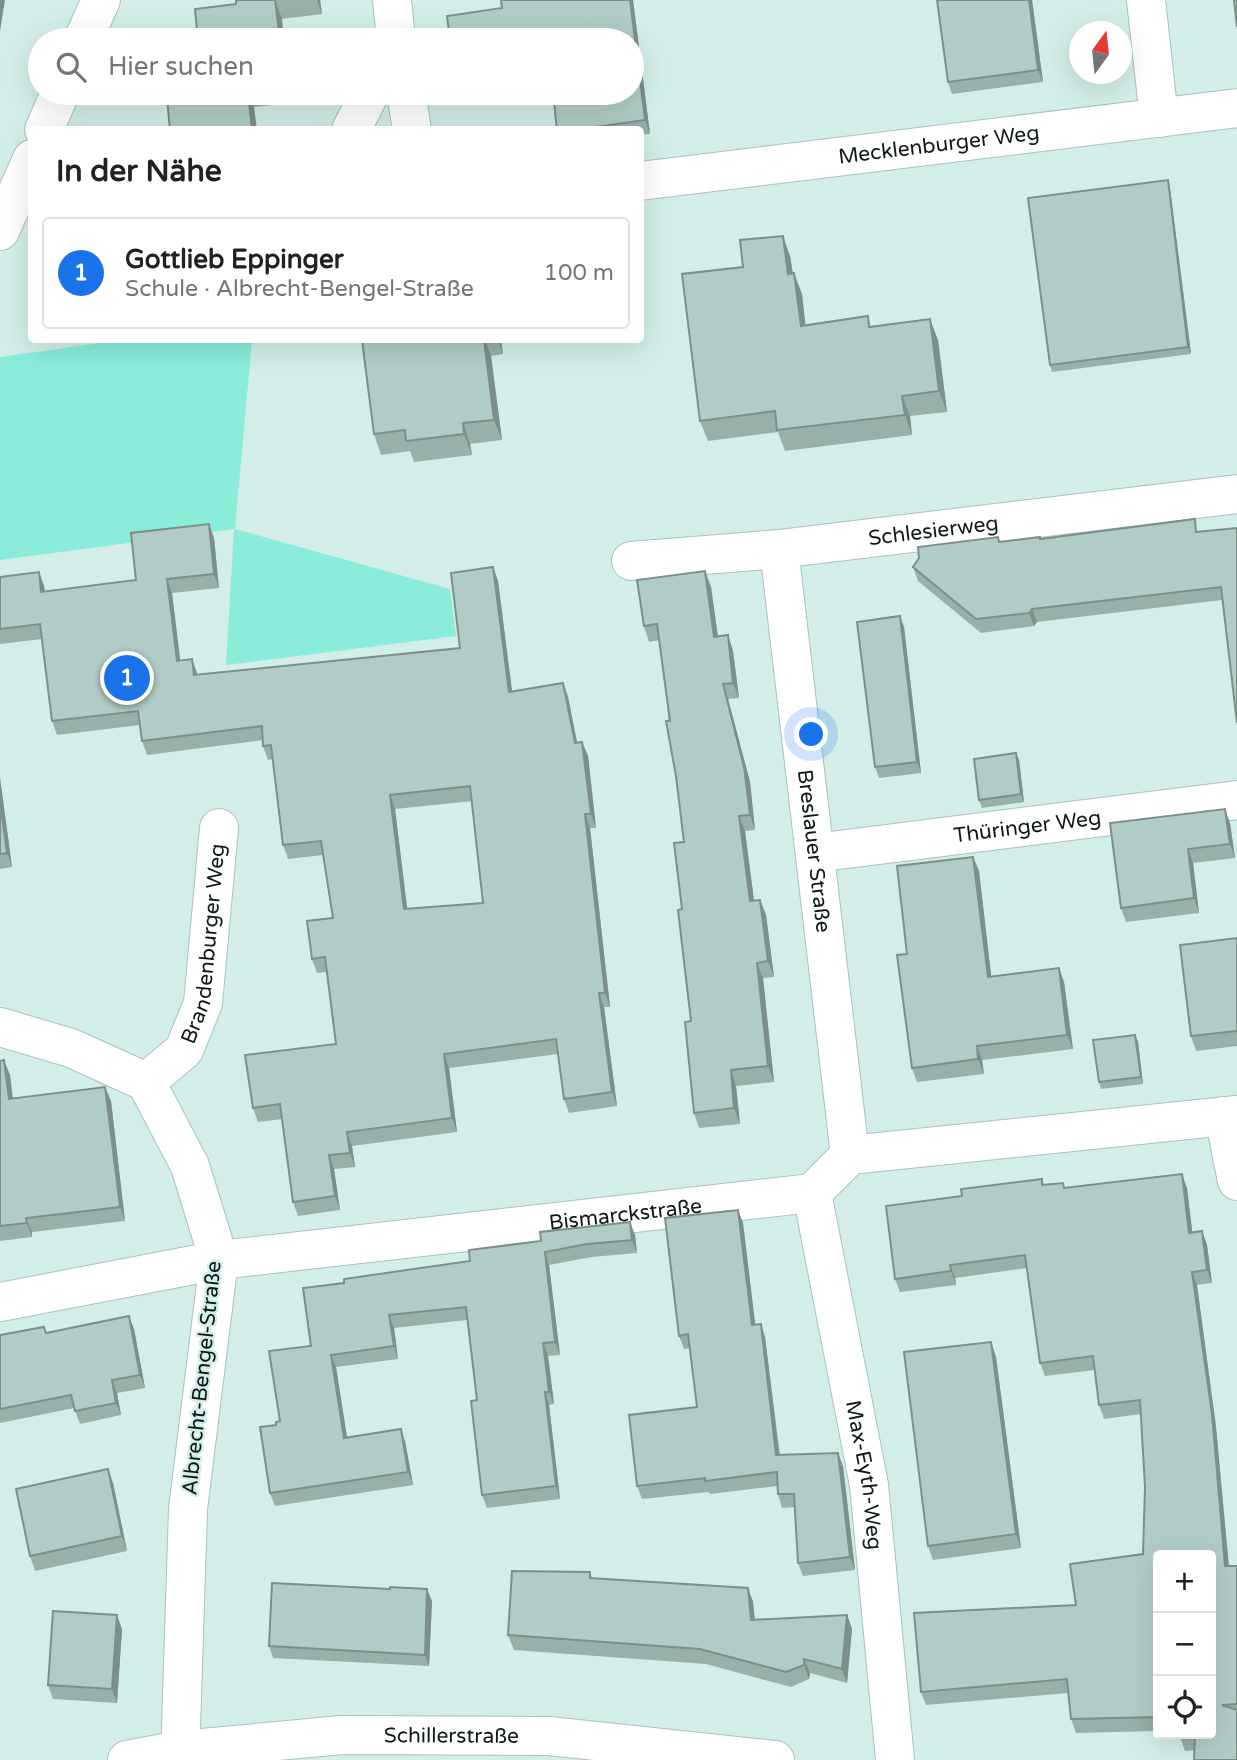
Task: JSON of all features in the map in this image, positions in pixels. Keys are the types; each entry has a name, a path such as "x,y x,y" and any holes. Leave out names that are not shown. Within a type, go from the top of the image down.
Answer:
{"street":[{"path":"88,28 101,0"},
{"path":"392,0 395,28"},
{"path":"1146,0 1159,118"},
{"path":"46,126 55,105"},
{"path":"353,126 364,105"},
{"path":"408,105 411,126"},
{"name":"Mecklenburger Weg","path":"644,181 1237,108"},
{"path":"0,231 28,168"},
{"name":"Schlesierweg","path":"631,561 779,549 1237,494"},
{"name":"Breslauer Straße","path":"779,549 850,1155"},
{"name":"Thüringer Weg","path":"815,853 1237,800"},
{"name":"Brandenburger Weg","path":"146,1082 184,1051 203,1003 219,828"},
{"path":"0,1027 71,1048 146,1082"},
{"name":"Albrecht-Bengel-Straße","path":"146,1082 190,1166 219,1260 188,1509 180,1755"},
{"path":"812,1193 850,1155 1231,1115 1237,1181"},
{"name":"Bismarckstraße","path":"0,1302 219,1260 812,1193"},
{"name":"Max-Eyth-Weg","path":"812,1193 869,1485 895,1760"},
{"name":"Schillerstraße","path":"127,1760 342,1735 549,1736 775,1760"}],"green space":[{"path":"100,343 252,343 235,529 450,589 456,636 226,665 234,529 0,560 0,357"}],"building":[{"path":"236,0 275,0 278,28 197,28 195,9 236,4"},
{"path":"501,0 630,0 634,28 448,28 447,16 502,8"},
{"path":"937,0 1029,0 1038,70 948,82"},
{"path":"1234,0 1237,0 1237,27"},
{"path":"168,105 249,105 252,126 170,126"},
{"path":"554,105 643,105 645,120 603,126 557,126"},
{"path":"1168,180 1188,347 1050,365 1028,198"},
{"path":"783,236 788,274 794,273 801,326 868,316 869,327 930,319 939,391 902,396 905,415 777,430 775,411 700,421 682,274 743,267 740,240"},
{"path":"362,343 484,343 494,420 463,423 464,434 406,441 405,430 374,434"},
{"path":"1195,519 1196,532 1237,528 1237,723 1221,587 1032,609 1029,613 976,619 913,567 919,558 918,547 998,537 999,542 1040,539"},
{"path":"209,524 214,574 167,579 177,661 192,659 194,675 460,648 451,573 493,567 509,692 563,683 575,743 582,742 591,814 585,814 605,993 599,993 612,1092 564,1099 556,1039 444,1054 452,1118 347,1132 350,1153 329,1155 335,1196 293,1202 280,1104 253,1108 245,1055 336,1044 325,957 312,959 307,921 333,918 321,841 283,845 271,745 263,746 262,726 142,741 138,711 52,721 40,624 0,629 0,577 39,572 41,592 136,580 131,533","holes":["470,786 483,903 404,909 390,795"]},
{"path":"705,571 714,637 728,635 733,683 723,684 744,767 750,815 739,816 750,901 760,900 768,961 757,963 768,1066 731,1070 734,1108 694,1113 685,1022 691,1021 678,910 682,909 674,843 684,842 666,721 670,721 657,624 644,626 637,580"},
{"path":"900,616 917,762 875,767 857,622"},
{"path":"1016,753 1021,794 979,800 974,759"},
{"path":"0,802 7,853 0,854"},
{"path":"1225,809 1230,844 1188,849 1194,898 1121,908 1110,823"},
{"path":"973,857 988,977 1059,968 1067,1035 977,1046 978,1059 912,1068 897,955 907,954 897,866"},
{"path":"1237,938 1237,1031 1191,1036 1180,945"},
{"path":"1135,1035 1141,1077 1099,1082 1093,1040"},
{"path":"4,1060 9,1099 105,1087 120,1207 26,1218 27,1223 0,1226 0,1061"},
{"path":"1182,1174 1189,1233 1202,1231 1207,1270 1192,1272 1212,1414 1225,1566 1237,1566 1237,1704 1222,1705 1237,1710 1237,1760 1194,1760 1195,1739 1216,1739 1216,1550 1153,1550 1153,1717 1071,1719 1067,1679 921,1692 914,1613 1076,1605 1070,1564 1143,1554 1145,1487 1140,1400 1099,1405 1093,1356 1040,1363 1025,1255 950,1265 951,1271 895,1279 886,1206 962,1196 961,1189 1042,1179 1042,1185 1063,1183 1064,1188"},
{"path":"738,1210 752,1325 761,1324 776,1455 838,1453 850,1557 798,1563 794,1494 778,1494 777,1472 637,1486 629,1415 697,1407 688,1334 679,1336 665,1218"},
{"path":"630,1222 632,1240 587,1244 545,1252 555,1342 543,1343 549,1392 545,1392 556,1486 482,1495 471,1401 477,1400 466,1307 389,1315 394,1346 331,1355 344,1438 401,1429 408,1472 270,1493 260,1427 276,1425 276,1422 280,1421 269,1351 311,1346 303,1288 344,1283 344,1279 470,1261 469,1250 541,1241 540,1232"},
{"path":"129,1316 140,1375 112,1380 116,1403 75,1411 71,1395 0,1409 0,1335 44,1327 46,1333"},
{"path":"991,1342 1016,1534 928,1546 904,1352"},
{"path":"108,1469 122,1536 30,1556 16,1489"},
{"path":"512,1571 590,1572 590,1578 748,1588 751,1620 847,1615 842,1669 804,1659 804,1665 786,1672 700,1649 508,1635"},
{"path":"272,1583 427,1589 425,1655 269,1646"},
{"path":"53,1611 117,1615 112,1689 48,1685"}],"place":[{"name":"Gottlieb Eppinger","path":"127,678"}]}
